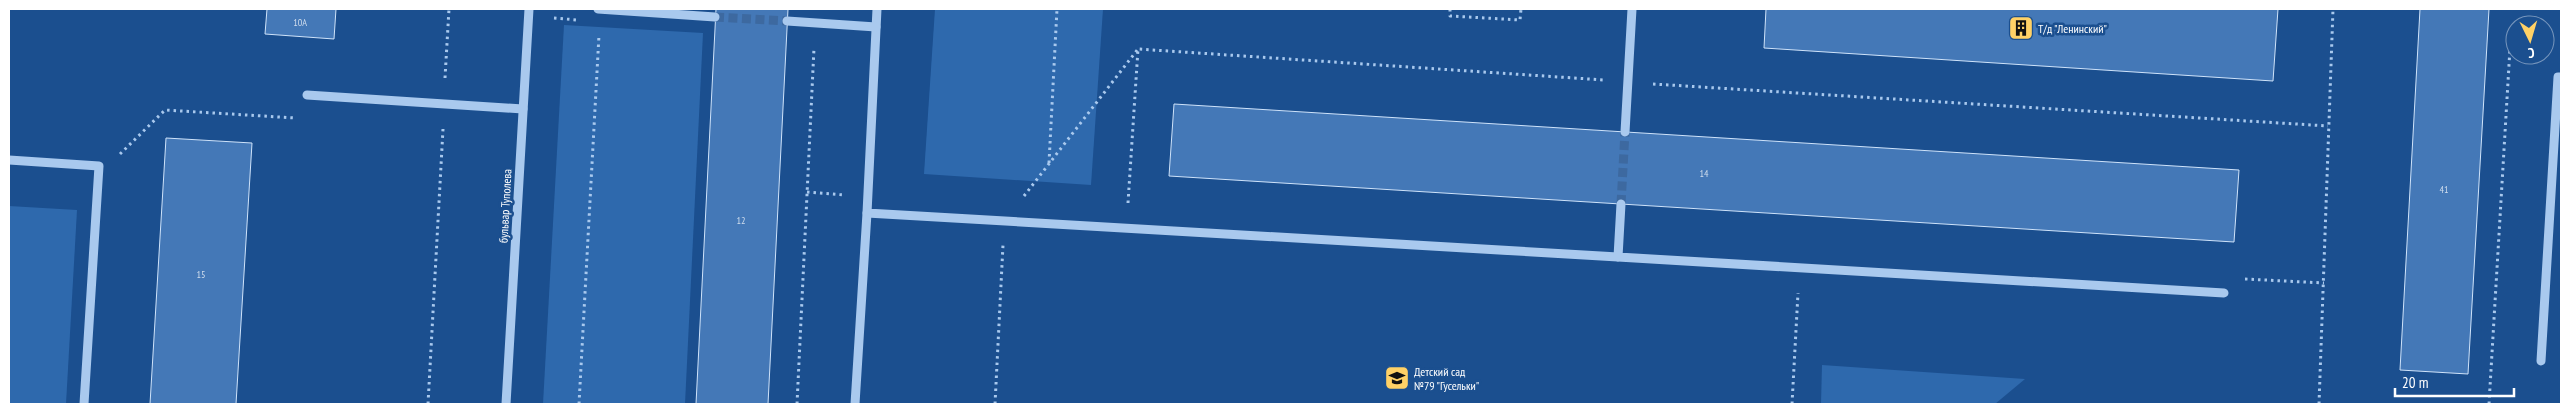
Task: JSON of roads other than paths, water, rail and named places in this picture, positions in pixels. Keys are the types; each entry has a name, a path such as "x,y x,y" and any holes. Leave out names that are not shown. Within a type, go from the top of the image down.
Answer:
{"street":[{"name":"бульвар Туполева","path":"506,404 529,9"},
{"path":"598,9 715,17"},
{"path":"855,404 877,9"},
{"path":"1625,132 1632,9"},
{"path":"787,21 876,27"},
{"path":"2541,360 2558,77 2561,77"},
{"path":"307,95 524,109"},
{"path":"9,160 99,166 84,404"},
{"path":"1618,257 1621,204"},
{"path":"867,213 2224,293"}],"tunnel":[{"path":"715,17 787,21"},
{"path":"1621,204 1625,132"}],"place":[{"name":"Т/д \"Ленинский\"","path":"2021,28"},
{"name":"Детский сад №79 \"Гусельки\"","path":"1397,378"}]}
